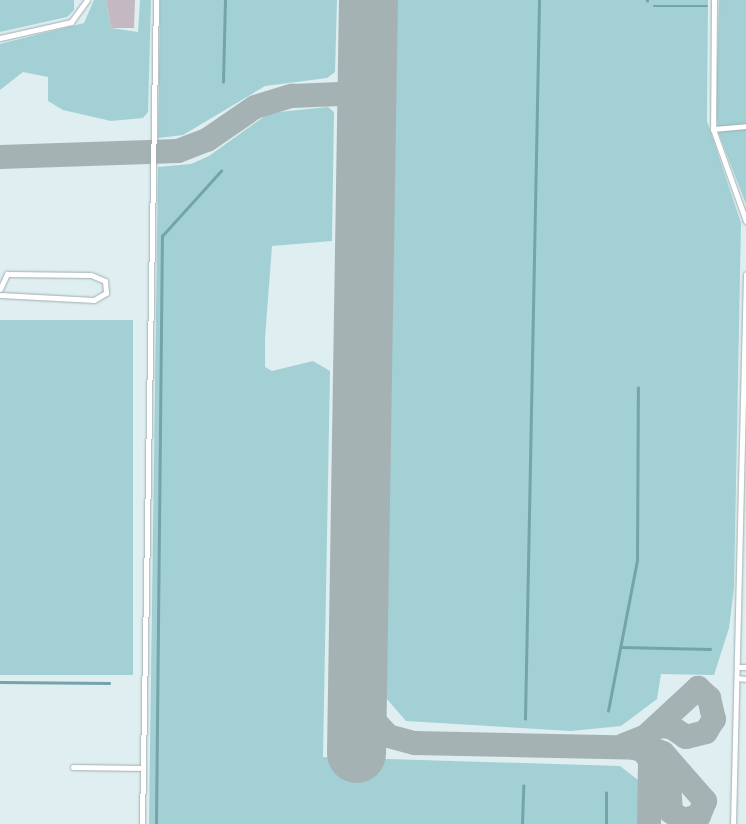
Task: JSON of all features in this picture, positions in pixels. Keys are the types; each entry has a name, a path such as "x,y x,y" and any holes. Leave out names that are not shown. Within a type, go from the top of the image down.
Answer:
{"lane":[{"path":"0,38 71,22 86,0"},
{"path":"142,824 156,0"},
{"path":"714,0 713,129 746,221"},
{"path":"713,129 746,126"},
{"path":"0,290 7,274 92,275 105,281 106,293 94,300 0,295"},
{"path":"734,824 746,274"},
{"path":"737,667 746,666"},
{"path":"737,678 746,678"},
{"path":"73,767 142,768"}],"shaded area":[{"path":"0,0 74,0 74,10 67,17 0,32"},
{"path":"94,0 106,0 111,28 138,32 140,0 151,0 148,112 143,118 111,121 63,110 48,101 48,77 23,72 0,90 0,44 84,23"},
{"path":"160,0 337,0 335,72 327,78 265,86 183,135 158,138"},
{"path":"397,0 708,0 707,121 741,223 734,588 729,628 714,675 661,674 657,699 621,726 571,731 406,721 386,698"},
{"path":"719,0 746,0 746,204 719,134 716,112"},
{"path":"328,107 334,112 332,241 272,246 265,338 265,367 272,371 313,361 330,371 323,757 620,766 642,783 641,824 149,824 158,167 191,164 209,156 269,113"},
{"path":"0,320 133,320 133,675 0,675"}],"building":[{"path":"106,0 135,0 134,28 111,28"}],"waterway":[{"path":"223,82 225,0"},
{"path":"525,719 539,0"},
{"path":"654,6 707,6"},
{"path":"156,824 162,236 221,171"},
{"path":"608,711 637,561 638,388"},
{"path":"621,647 710,649"},
{"path":"0,682 109,683"},
{"path":"522,824 523,786"},
{"path":"606,793 606,824"}],"taxiway":[{"path":"340,94 352,91 366,68"},
{"path":"0,157 178,151 207,140 255,107 292,96 340,94 354,100 365,122"},
{"path":"357,668 365,711 388,736 415,743 651,748 663,753 705,801 699,816 683,820 671,812 668,768"},
{"path":"624,745 646,736 698,688 709,698 714,719 706,732 686,737 671,727 657,726"},
{"path":"631,747 644,751 650,761 649,824"}],"runway":[{"path":"356,753 368,0"}]}
